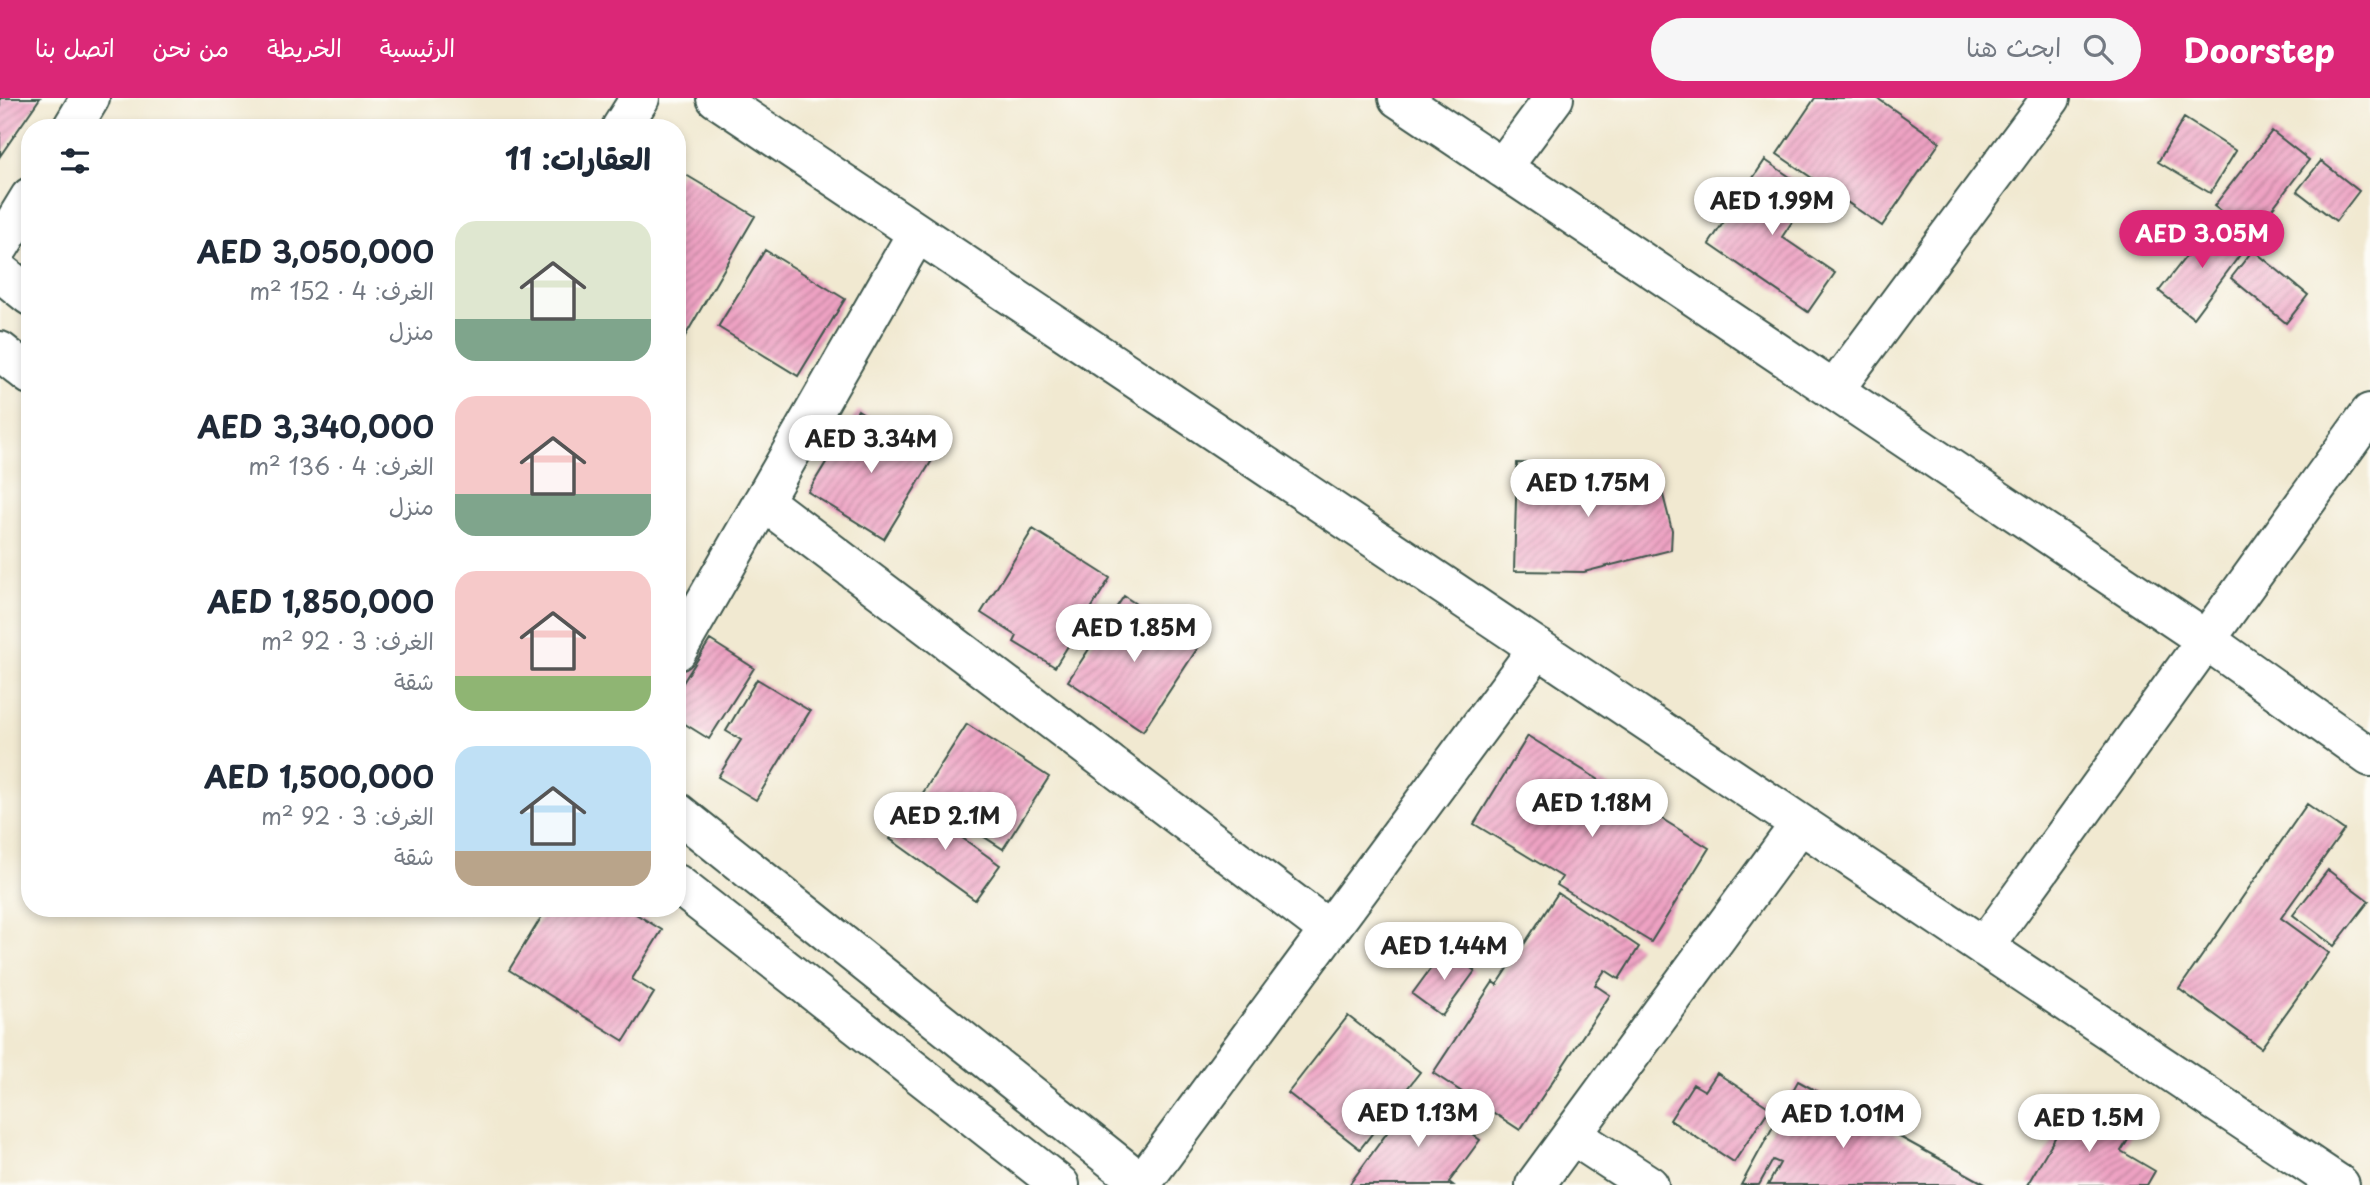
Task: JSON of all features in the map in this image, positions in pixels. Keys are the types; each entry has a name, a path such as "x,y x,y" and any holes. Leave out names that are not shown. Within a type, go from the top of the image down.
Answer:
{"street":[{"path":"77,119 90,98"},
{"path":"627,119 640,98"},
{"path":"716,98 2340,1185"},
{"path":"1398,98 2206,640 2370,757"},
{"path":"1503,168 1554,98"},
{"path":"1834,390 2051,98"},
{"path":"0,246 21,212"},
{"path":"686,635 917,233"},
{"path":"0,272 21,289"},
{"path":"0,351 21,368"},
{"path":"1984,947 2370,413"},
{"path":"763,501 1329,930"},
{"path":"686,820 1143,1184 1538,648"},
{"path":"1535,1185 1800,824"},
{"path":"686,891 1060,1185"},
{"path":"1572,1135 1649,1185"}],"building":[{"path":"0,98 40,98 26,119 21,119 21,126 0,156"},
{"path":"1815,98 1877,98 1940,142 1882,226 1777,154"},
{"path":"2184,118 2236,151 2210,193 2158,162"},
{"path":"2272,131 2309,160 2252,235 2214,206"},
{"path":"1765,160 1812,192 1782,237 1835,273 1808,312 1709,244"},
{"path":"2321,161 2359,191 2336,221 2297,191"},
{"path":"686,175 755,216 686,335"},
{"path":"2212,223 2245,248 2193,318 2159,291"},
{"path":"765,250 845,299 798,376 718,327"},
{"path":"2253,250 2308,295 2286,323 2231,278"},
{"path":"858,410 934,457 884,539 808,492"},
{"path":"1517,463 1557,464 1556,485 1641,464 1655,464 1672,530 1671,550 1584,572 1514,571"},
{"path":"1033,529 1110,578 1055,667 1014,642 1017,636 981,613"},
{"path":"1124,596 1199,646 1143,731 1068,681"},
{"path":"710,640 754,668 709,739 686,725 686,678"},
{"path":"757,679 810,711 756,800 718,777 741,740 726,731"},
{"path":"967,724 1049,777 1003,849 921,796"},
{"path":"1528,736 1709,848 1651,942 1557,885 1562,877 1474,824"},
{"path":"915,804 1000,865 975,900 890,839"},
{"path":"2307,804 2344,830 2281,918 2329,953 2261,1048 2179,989"},
{"path":"2328,870 2369,901 2334,946 2293,915"},
{"path":"1558,893 1639,947 1619,979 1605,970 1595,985 1610,995 1520,1130 1433,1073 1493,982 1497,985"},
{"path":"541,917 641,917 662,930 632,979 654,993 624,1041 509,970"},
{"path":"1445,949 1475,971 1442,1016 1412,994"},
{"path":"1348,1016 1420,1072 1360,1149 1288,1093"},
{"path":"1717,1073 1770,1108 1734,1162 1670,1120 1693,1084 1705,1091"},
{"path":"1798,1081 1987,1185 1768,1185 1780,1163 1773,1160 1759,1185 1741,1185"},
{"path":"1416,1093 1480,1140 1449,1182 1453,1185 1349,1185"},
{"path":"2066,1101 2103,1124 2108,1116 2133,1132 2121,1151 2155,1171 2147,1185 2027,1185 2059,1131 2051,1126"}]}
